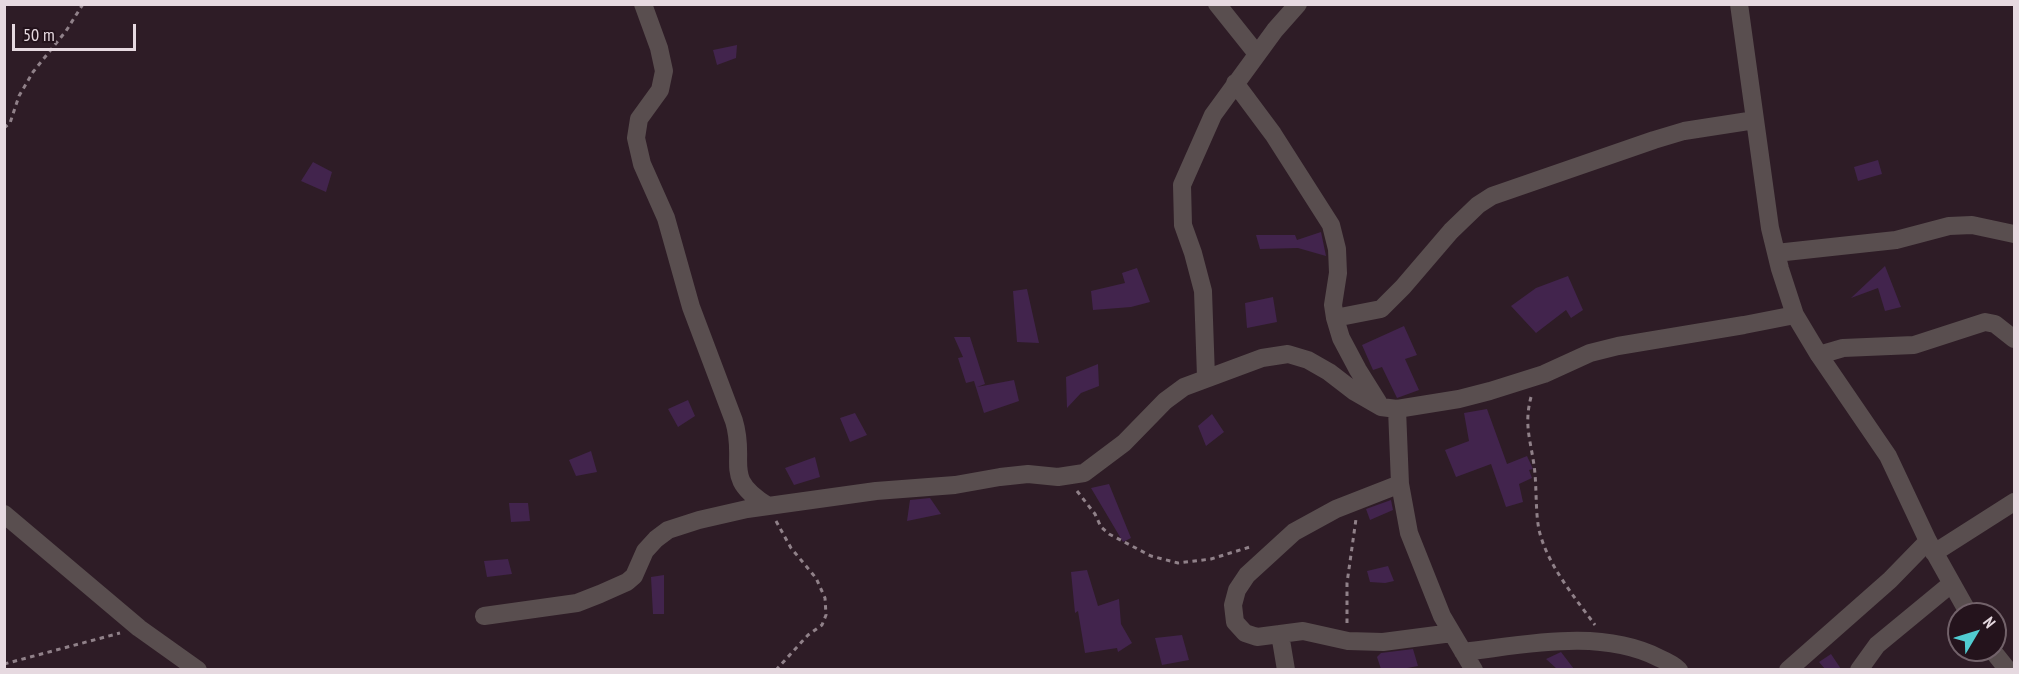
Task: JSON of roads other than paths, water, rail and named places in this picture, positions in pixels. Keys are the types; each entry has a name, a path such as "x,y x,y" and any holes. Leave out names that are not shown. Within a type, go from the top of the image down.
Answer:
{"street":[{"path":"643,4 659,48 664,70 660,90 639,119 636,138 642,164 666,218 692,307 739,438 737,469 741,482 751,496 768,506"},
{"path":"1217,4 1257,54"},
{"path":"1206,377 1203,291 1183,225 1182,185 1212,116 1257,54 1298,4"},
{"path":"1739,4 1770,228 1795,315 1819,355 1888,456 1931,547 1962,602"},
{"path":"1235,83 1273,134 1331,225 1337,249 1338,273 1333,305 1341,338 1358,370 1389,408 1409,533 1442,616 1473,669"},
{"path":"1335,318 1381,309 1451,231 1478,205 1492,196 1684,131 1755,120"},
{"path":"1776,253 1896,240 1949,226 1972,225 2014,234"},
{"path":"484,616 577,603 627,582 634,576 645,551 656,538 668,530 699,520 768,506 876,491 955,485 1028,474 1058,477 1084,473 1124,443 1164,401 1184,387 1262,358 1288,354 1308,360 1329,372 1355,392 1389,408 1459,399 1544,374 1590,353 1618,346 1795,315"},
{"path":"1819,355 1843,348 1914,345 1985,322 1995,324 2014,339"},
{"path":"1401,484 1358,500 1294,532 1247,575 1237,590 1233,604 1235,622 1245,633 1257,637 1303,631 1348,641 1383,642 1452,633"},
{"path":"1788,669 1931,547 2014,502"},
{"path":"4,514 139,628 198,669"},
{"path":"1859,669 1877,645 1951,584"},
{"path":"1280,634 1287,669"},
{"path":"1463,652 1536,643 1608,643 1648,652 1679,669"}]}
